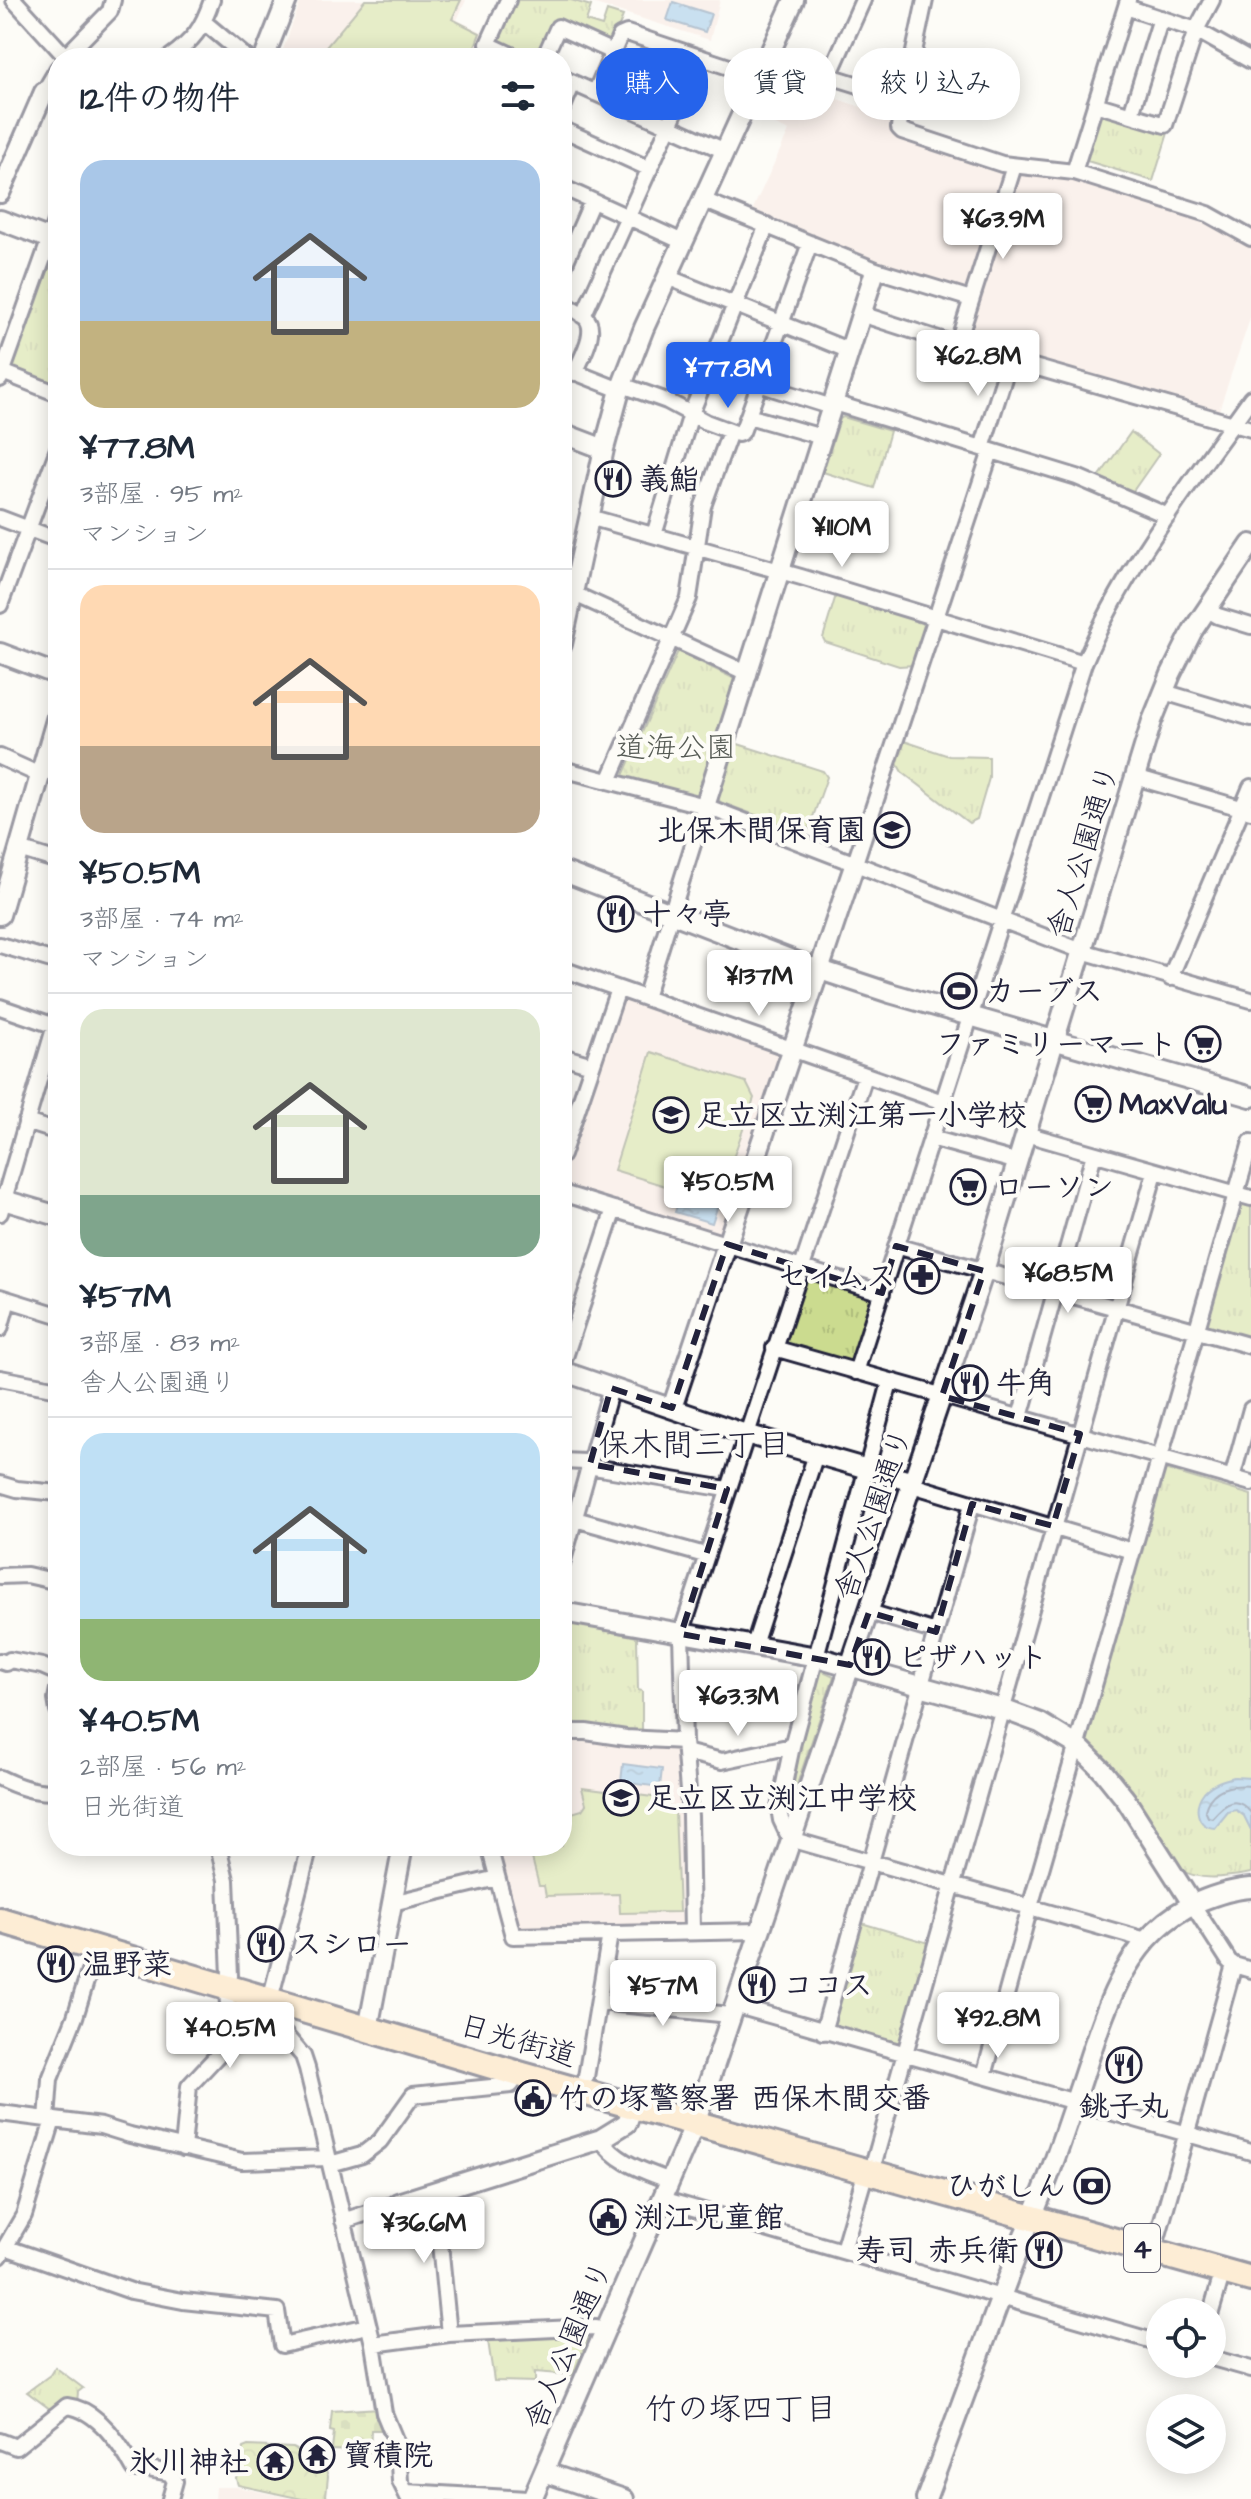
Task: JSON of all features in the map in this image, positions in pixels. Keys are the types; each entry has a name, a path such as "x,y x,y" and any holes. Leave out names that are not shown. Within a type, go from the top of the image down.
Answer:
{"highway":[{"name":"日光街道","path":"0,1907 228,1982 586,2077 697,2115 1035,2212 1251,2279"},
{"name":"日光街道","path":"0,1920 96,1949 228,1982"},
{"name":"日光街道","path":"370,2022 519,2074 633,2106 697,2115"},
{"name":"日光街道","path":"1035,2212 1157,2239 1251,2265"}],"street":[{"path":"14,0 52,48"},
{"path":"74,48 112,6 99,0"},
{"path":"189,48 212,0"},
{"path":"268,48 287,0"},
{"path":"497,48 488,44 508,0"},
{"path":"772,48 794,0"},
{"path":"836,60 863,0"},
{"path":"915,48 925,0"},
{"path":"1095,104 1165,125 1196,30 1212,0"},
{"path":"1074,172 1127,4 1196,30 1251,61"},
{"path":"1131,114 1161,18"},
{"path":"204,22 235,48"},
{"path":"549,48 558,27 604,48"},
{"path":"615,48 620,36 627,33 672,48"},
{"path":"572,82 595,93"},
{"path":"0,193 48,85"},
{"path":"656,120 725,151"},
{"path":"583,316 672,120"},
{"path":"572,576 621,388 644,328 739,120"},
{"path":"900,120 899,128 902,131 1014,166 1074,172 1208,214 1251,238"},
{"path":"572,134 650,169"},
{"path":"957,345 1014,166"},
{"path":"572,192 683,242"},
{"path":"703,200 875,272 971,299"},
{"path":"572,237 592,201"},
{"path":"0,220 48,239"},
{"path":"654,535 691,414 767,225"},
{"path":"572,371 667,401 730,432 742,432 810,243"},
{"path":"48,256 1,374 48,390"},
{"path":"645,998 875,272"},
{"path":"667,277 850,351"},
{"path":"572,309 587,320 590,330 572,364"},
{"path":"861,314 957,345 1251,429"},
{"path":"672,1408 937,618 1010,359"},
{"path":"759,384 1091,482 1168,516"},
{"path":"856,1372 1084,663 1120,589 1251,398"},
{"path":"748,416 822,437"},
{"path":"609,781 689,598 703,506 730,432"},
{"path":"572,437 604,449"},
{"path":"0,605 48,476"},
{"path":"589,517 1084,663"},
{"path":"0,518 48,536"},
{"name":"舎人公園通り","path":"530,2499 697,2115 984,1271 1135,777 1164,692 1182,650 1206,609 1251,544"},
{"path":"572,595 749,674"},
{"path":"1206,609 1251,626"},
{"path":"0,653 48,671"},
{"path":"1164,692 1251,718"},
{"path":"0,915 3,891 19,849 48,747"},
{"path":"0,757 40,775"},
{"path":"572,772 705,806 1082,951 1251,1000"},
{"path":"1135,777 1246,810"},
{"path":"1170,978 1246,810 1251,787"},
{"path":"19,849 48,858"},
{"path":"572,875 818,969 970,1017 1251,1097"},
{"path":"0,945 48,959"},
{"path":"572,973 943,1102"},
{"path":"572,1125 618,989"},
{"path":"0,1007 48,1020"},
{"path":"48,1052 1,1204 48,1214"},
{"path":"572,1059 592,1065"},
{"path":"692,1932 681,1634 865,1076"},
{"path":"26,1122 48,1129"},
{"path":"1026,1134 1244,1196"},
{"path":"931,1138 1018,1162"},
{"path":"984,2076 1132,1551 1198,1331 1244,1196 1251,1142"},
{"path":"1020,1417 1094,1154"},
{"path":"843,2250 905,2054 1155,1172"},
{"path":"572,1196 882,1293"},
{"path":"572,1337 614,1209"},
{"path":"896,1246 1251,1346"},
{"path":"0,1329 4,1298 48,1312"},
{"path":"774,1348 1251,1483"},
{"path":"572,1372 746,1434 868,1468 972,1504 1132,1551"},
{"path":"0,1378 48,1387"},
{"path":"890,1382 792,1746 779,1808 781,1820 790,1839 1146,1940"},
{"path":"572,1529 611,1388"},
{"path":"1232,1478 1251,1409"},
{"path":"754,1645 816,1454"},
{"path":"572,1462 727,1489"},
{"path":"0,1484 48,1492"},
{"path":"823,2032 972,1504"},
{"path":"575,1519 705,1555"},
{"path":"0,1576 27,1575 48,1580"},
{"path":"869,1612 936,1632"},
{"path":"572,1614 817,1657 1002,1709 1040,1723 1078,1746 1102,1770 1126,1800 1234,1965 1251,1970"},
{"path":"1,1667 10,1660 48,1669"},
{"path":"572,1732 684,1746 722,1761 792,1746"},
{"path":"0,1778 24,1788 48,1793"},
{"path":"183,2148 189,2086 230,2042 226,1880 220,1856"},
{"path":"307,1856 269,2016 303,2056 373,2344 384,2413 395,2438 400,2481 407,2496 530,2499"},
{"path":"370,2022 401,1856"},
{"path":"492,1856 513,1936 759,1931"},
{"path":"392,1903 497,1878"},
{"path":"926,2499 1035,2212 1115,1987 1133,1956 1162,1924 1193,1905 1227,1892 1251,1888"},
{"path":"586,2077 610,1934"},
{"path":"96,1949 75,2017 50,2079 50,2120 24,2215 2,2252 131,2291 183,2301 277,2311 282,2345 368,2326"},
{"path":"1157,2239 1234,1965"},
{"path":"599,2002 732,2010 905,2054 1251,2152"},
{"path":"0,2113 101,2126 242,2161 328,2161 362,2155 380,2141 413,2095 511,2085 519,2074"},
{"path":"343,2221 601,2139 627,2123 633,2106"},
{"path":"601,2139 622,2161 670,2181"},
{"path":"435,2193 449,2334"},
{"path":"662,2199 1146,2339"},
{"path":"1215,2298 1223,2271"},
{"path":"373,2344 449,2334 596,2327 605,2330"},
{"path":"1226,2362 1251,2369"},
{"path":"0,2441 16,2447 67,2406 75,2407 118,2442 134,2469 170,2473 175,2481 170,2499"},
{"path":"544,2472 624,2499"}],"highlighted area":[{"path":"727,1244 882,1293 896,1246 984,1271 942,1396 1080,1434 1053,1526 972,1504 936,1632 869,1612 850,1665 681,1634 727,1489 590,1464 611,1388 672,1408"}],"shaded area":[{"path":"301,0 466,0 457,20 484,33 478,47 480,48 284,48"},
{"path":"583,0 720,0 710,40"},
{"path":"836,99 852,104 852,120 895,120 892,134 1018,175 1024,172 1075,177 1209,220 1251,243 1251,316 1219,410 971,339 968,334 979,297 879,265 751,213 789,131 765,120 836,120"},
{"name":"足立区立渕江第一小学校","path":"623,997 776,1051 779,1057 723,1230 715,1233 572,1187 572,1144"},
{"name":"足立区立渕江中学校","path":"572,1738 675,1747 678,1751 688,1923 683,1928 522,1929 517,1926 498,1856 572,1856"},
{"path":"216,2487 237,2487 296,2499 215,2499"}],"green space":[{"path":"365,0 461,0 452,19 480,33 474,48 325,48"},
{"path":"514,0 571,0 591,6 586,21 602,26 607,11 623,16 613,42 608,43 555,19 542,48 511,48 497,38"},
{"path":"1104,113 1168,133 1153,181 1084,160 1098,116"},
{"path":"48,271 48,382 13,369"},
{"path":"843,417 890,431 874,488 823,472"},
{"path":"1131,432 1159,454 1133,491 1099,477"},
{"path":"836,595 930,623 914,665 899,666 825,642 823,638"},
{"name":"道海公園","path":"678,651 737,680 699,799 622,778"},
{"path":"904,741 949,756 989,757 989,778 977,819 969,823 902,772 895,760"},
{"path":"738,744 823,771 827,777 807,834 720,802 718,798"},
{"path":"651,1052 746,1082 754,1098 732,1161 721,1159 715,1178 681,1167 675,1169 671,1183 665,1186 614,1170"},
{"path":"1240,1205 1251,1205 1251,1339 1210,1327 1207,1322"},
{"path":"806,1279 869,1296 872,1301 851,1362 784,1341"},
{"path":"1164,1469 1251,1495 1251,1873 1205,1877 1178,1869 1085,1742"},
{"path":"572,1623 637,1637 642,1733 589,1725 572,1726"},
{"path":"821,1670 834,1676 791,1802 800,1746"},
{"path":"582,1788 668,1799 669,1811 675,1811 679,1912 620,1913 619,1894 546,1896 544,1886 539,1886 532,1856 572,1856 572,1813 582,1810 586,1804"},
{"path":"858,1922 932,1944 905,2041 899,2046 834,2028 831,2022"},
{"path":"587,2335 573,2375 535,2372 535,2382 494,2381 488,2341"},
{"path":"55,2367 83,2388 78,2392 77,2403 54,2412 27,2392 50,2375"},
{"path":"379,2408 388,2430 371,2430 370,2452 332,2450 332,2411"},
{"path":"243,2448 293,2448 302,2455 305,2465 326,2470 326,2496 329,2499 302,2499 238,2485 236,2479"}],"water":[{"path":"673,2 711,14 705,32 667,20"},
{"path":"681,1193 718,1205 712,1223 675,1212"},
{"path":"623,1764 662,1769 660,1787 621,1782"},
{"path":"1234,1777 1251,1778 1251,1830 1244,1816 1236,1810 1228,1812 1215,1828 1209,1827 1200,1820 1198,1803 1204,1792 1214,1784"}],"place":[{"name":"義鮨","path":"613,479"},
{"name":"北保木間保育園","path":"892,830"},
{"name":"十々亭","path":"616,914"},
{"name":"カーブス","path":"959,991"},
{"name":"ファミリーマート","path":"1203,1044"},
{"name":"MaxValu","path":"1093,1104"},
{"name":"足立区立渕江第一小学校","path":"671,1115"},
{"name":"ローソン","path":"968,1187"},
{"name":"セイムス","path":"922,1276"},
{"name":"牛角","path":"970,1383"},
{"name":"ピザハット","path":"872,1657"},
{"name":"足立区立渕江中学校","path":"621,1798"},
{"name":"スシロー","path":"266,1944"},
{"name":"温野菜","path":"56,1964"},
{"name":"ココス","path":"757,1985"},
{"name":"銚子丸","path":"1124,2065"},
{"name":"竹の塚警察署 西保木間交番","path":"533,2098"},
{"name":"ひがしん","path":"1092,2186"},
{"name":"渕江児童館","path":"608,2217"},
{"name":"寿司 赤兵衛","path":"1044,2250"},
{"name":"寶積院","path":"317,2455"},
{"name":"氷川神社","path":"275,2462"}],"district":[{"name":"保木間三丁目","path":"694,1444"},
{"name":"竹の塚四丁目","path":"741,2408"}]}
